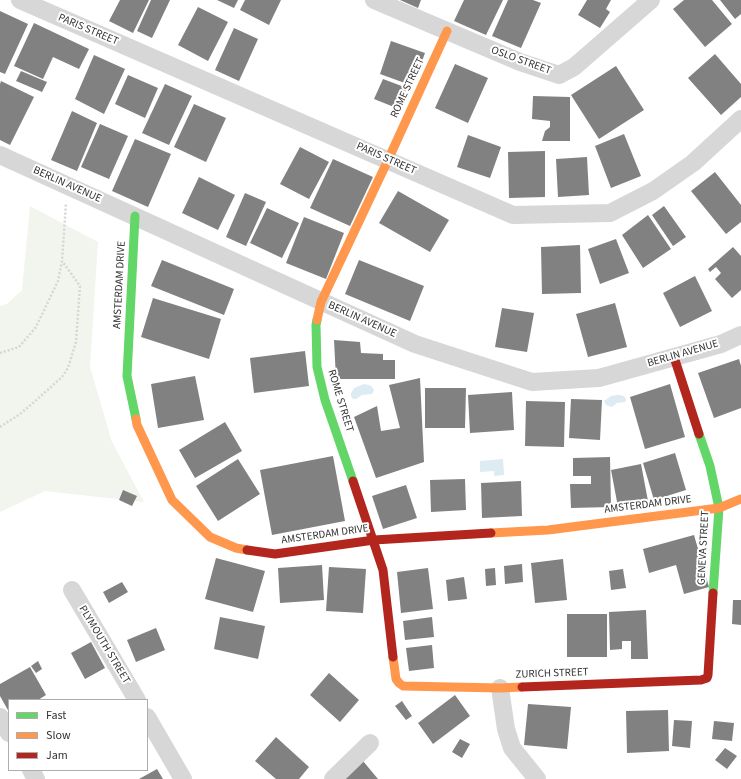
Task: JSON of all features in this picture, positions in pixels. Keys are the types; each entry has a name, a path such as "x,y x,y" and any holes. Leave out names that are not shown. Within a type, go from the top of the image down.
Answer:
{"street":[{"name":"PARIS STREET","path":"20,0 513,215 610,213 653,191 693,163 741,120"},
{"name":"OSLO STREET","path":"374,0 520,62 559,75 574,67 651,0"},
{"name":"ROME STREET","path":"396,679 384,570 325,400 316,367 316,325 321,302 447,31"},
{"name":"BERLIN AVENUE","path":"0,155 415,344 532,382 599,378 721,344 741,335"},
{"name":"AMSTERDAM DRIVE","path":"135,216 127,376 137,424 172,500 210,537 236,548 275,554 374,540 548,530 719,508 741,499"},
{"name":"GENEVA STREET","path":"674,357 710,466 719,508 708,674"},
{"name":"PLYMOUTH STREET","path":"72,590 136,699"},
{"name":"ZURICH STREET","path":"396,679 403,686 500,688 702,680 706,678 708,674"},
{"path":"500,688 506,729 512,748 537,779"},
{"path":"0,717 8,730"},
{"path":"148,719 183,779"},
{"path":"333,779 370,743"}],"path":[{"path":"0,353 19,347 36,327 58,281 62,261 67,185"},
{"path":"0,428 33,403 62,377 68,368 76,342 80,286 62,261"}],"shaded area":[{"path":"30,206 98,242 90,367 112,442 144,502 45,491 0,512 0,306 7,304 22,290"},
{"path":"364,384 372,387 374,390 372,394 362,395 356,399 353,399 351,393 354,388"},
{"path":"617,395 625,397 625,402 617,403 612,407 606,405 604,401 611,396"},
{"path":"503,459 504,475 494,476 494,471 480,472 480,461"}],"building":[{"path":"120,0 149,0 133,33 109,21"},
{"path":"151,0 170,0 152,38 137,31"},
{"path":"217,0 238,0 234,8"},
{"path":"245,0 281,0 269,25 240,10"},
{"path":"400,0 421,0 418,8"},
{"path":"464,0 503,0 486,35 454,21"},
{"path":"508,0 533,0 541,3 521,48 492,36"},
{"path":"587,0 611,0 606,9 610,12 600,28 578,15"},
{"path":"684,0 712,0 732,24 705,47 673,9"},
{"path":"720,0 741,0 741,14 735,19"},
{"path":"198,7 228,22 208,61 178,45"},
{"path":"0,11 28,24 5,74 0,72"},
{"path":"34,23 89,49 79,69 53,57 43,79 14,66"},
{"path":"234,28 258,39 239,81 215,70"},
{"path":"391,41 425,53 413,86 380,74"},
{"path":"715,54 741,84 741,97 721,115 688,78"},
{"path":"94,55 125,69 104,114 75,99"},
{"path":"455,64 488,78 468,123 435,108"},
{"path":"616,66 644,110 599,139 571,95"},
{"path":"21,71 47,82 42,92 16,81"},
{"path":"128,75 158,88 145,118 115,104"},
{"path":"383,79 407,88 399,109 374,99"},
{"path":"1,81 34,97 10,145 0,140"},
{"path":"165,84 192,96 169,145 142,133"},
{"path":"533,96 570,97 570,141 542,141 545,131 550,127 550,121 532,119"},
{"path":"194,104 226,118 206,162 174,147"},
{"path":"72,111 97,123 77,171 51,160"},
{"path":"100,124 128,136 109,179 81,167"},
{"path":"624,134 641,176 611,188 595,146"},
{"path":"468,135 501,147 490,178 457,167"},
{"path":"135,139 171,154 148,207 112,191"},
{"path":"300,147 329,162 309,199 280,184"},
{"path":"545,151 545,197 509,198 508,152"},
{"path":"587,157 589,195 558,197 556,159"},
{"path":"333,159 373,177 350,226 310,208"},
{"path":"715,172 741,205 741,222 726,234 691,191"},
{"path":"199,177 235,195 218,230 182,213"},
{"path":"398,191 449,220 430,252 379,223"},
{"path":"245,193 266,202 246,246 226,237"},
{"path":"664,206 686,237 673,246 652,215"},
{"path":"267,208 299,223 282,258 250,243"},
{"path":"648,215 671,249 643,268 622,235"},
{"path":"304,217 344,233 326,279 286,263"},
{"path":"616,239 629,273 600,284 588,249"},
{"path":"580,245 581,293 542,294 541,247"},
{"path":"733,247 741,256 741,290 732,298 715,279 721,273 716,267 710,272 708,269"},
{"path":"162,260 234,289 224,315 151,286"},
{"path":"359,260 424,286 410,321 345,294"},
{"path":"695,276 712,311 680,327 663,293"},
{"path":"153,298 221,319 209,359 141,337"},
{"path":"615,303 627,347 588,357 576,314"},
{"path":"502,308 534,313 527,352 495,347"},
{"path":"334,340 360,342 361,353 383,354 383,360 395,360 395,379 336,379"},
{"path":"305,351 309,386 254,393 250,358"},
{"path":"739,359 741,366 741,408 714,418 698,373"},
{"path":"195,376 204,420 158,428 151,384"},
{"path":"420,378 424,462 376,478 354,417 377,406 381,431 400,428 389,385"},
{"path":"670,384 685,437 645,449 630,397"},
{"path":"425,388 466,388 465,428 425,428"},
{"path":"512,392 514,430 470,433 468,395"},
{"path":"571,399 602,400 600,440 569,438"},
{"path":"526,401 565,402 564,447 525,446"},
{"path":"225,422 242,451 195,478 179,450"},
{"path":"675,453 686,490 654,500 643,463"},
{"path":"333,456 345,521 272,535 260,470"},
{"path":"610,457 611,507 571,508 570,484 591,484 591,476 573,476 573,458"},
{"path":"238,459 260,494 218,521 196,486"},
{"path":"641,464 648,501 618,507 611,470"},
{"path":"465,479 466,510 431,512 430,480"},
{"path":"521,481 522,516 482,518 481,483"},
{"path":"406,485 417,518 383,529 372,496"},
{"path":"123,490 137,496 132,506 119,500"},
{"path":"694,535 709,587 684,594 676,565 649,573 643,549"},
{"path":"216,558 265,571 253,612 205,599"},
{"path":"563,559 567,600 535,603 531,563"},
{"path":"522,564 523,582 505,584 504,566"},
{"path":"322,565 324,600 280,603 278,568"},
{"path":"329,567 366,569 363,613 326,611"},
{"path":"428,568 433,609 401,613 397,572"},
{"path":"495,568 496,585 486,586 485,569"},
{"path":"623,569 626,588 611,590 609,571"},
{"path":"464,577 467,599 448,601 446,580"},
{"path":"122,582 128,592 109,603 103,592"},
{"path":"733,600 741,600 741,625 732,624"},
{"path":"646,610 648,659 631,659 631,641 622,641 622,649 610,650 609,612"},
{"path":"567,614 607,614 607,657 567,657"},
{"path":"220,617 265,626 258,659 214,649"},
{"path":"432,617 434,637 405,640 403,621"},
{"path":"156,628 165,650 136,662 127,640"},
{"path":"91,642 105,668 85,679 71,653"},
{"path":"432,645 434,668 409,671 406,648"},
{"path":"38,661 42,669 36,673 31,666"},
{"path":"30,667 46,695 40,699 8,699 8,710 0,696 0,684"},
{"path":"329,673 359,700 340,722 310,695"},
{"path":"455,695 470,716 433,744 418,723"},
{"path":"402,701 412,716 406,720 395,706"},
{"path":"528,704 571,707 567,749 524,745"},
{"path":"668,710 669,751 627,753 626,711"},
{"path":"674,720 692,721 690,748 672,746"},
{"path":"714,721 734,723 732,741 712,739"},
{"path":"276,737 309,767 299,779 276,779 255,761"},
{"path":"460,739 470,744 462,758 452,752"},
{"path":"725,748 737,756 727,769 715,760"},
{"path":"363,761 378,779 341,779"},
{"path":"157,769 163,779 139,779"}],"traffic: fast":[{"path":"135,216 127,376 136,419"},
{"path":"317,320 317,367 325,400 353,481"},
{"path":"699,434 710,466 719,508 713,593"}],"traffic: slow":[{"path":"317,320 321,302 447,31"},
{"path":"136,419 137,425 172,500 210,537 236,548 247,550"},
{"path":"491,533 548,530 719,508 741,499"},
{"path":"393,657 396,679 403,686 522,687"}],"traffic: jam":[{"path":"674,357 699,434"},
{"path":"353,481 383,570 393,657"},
{"path":"247,550 275,554 374,540 491,533"},
{"path":"522,687 701,680 707,678 713,593"}]}
